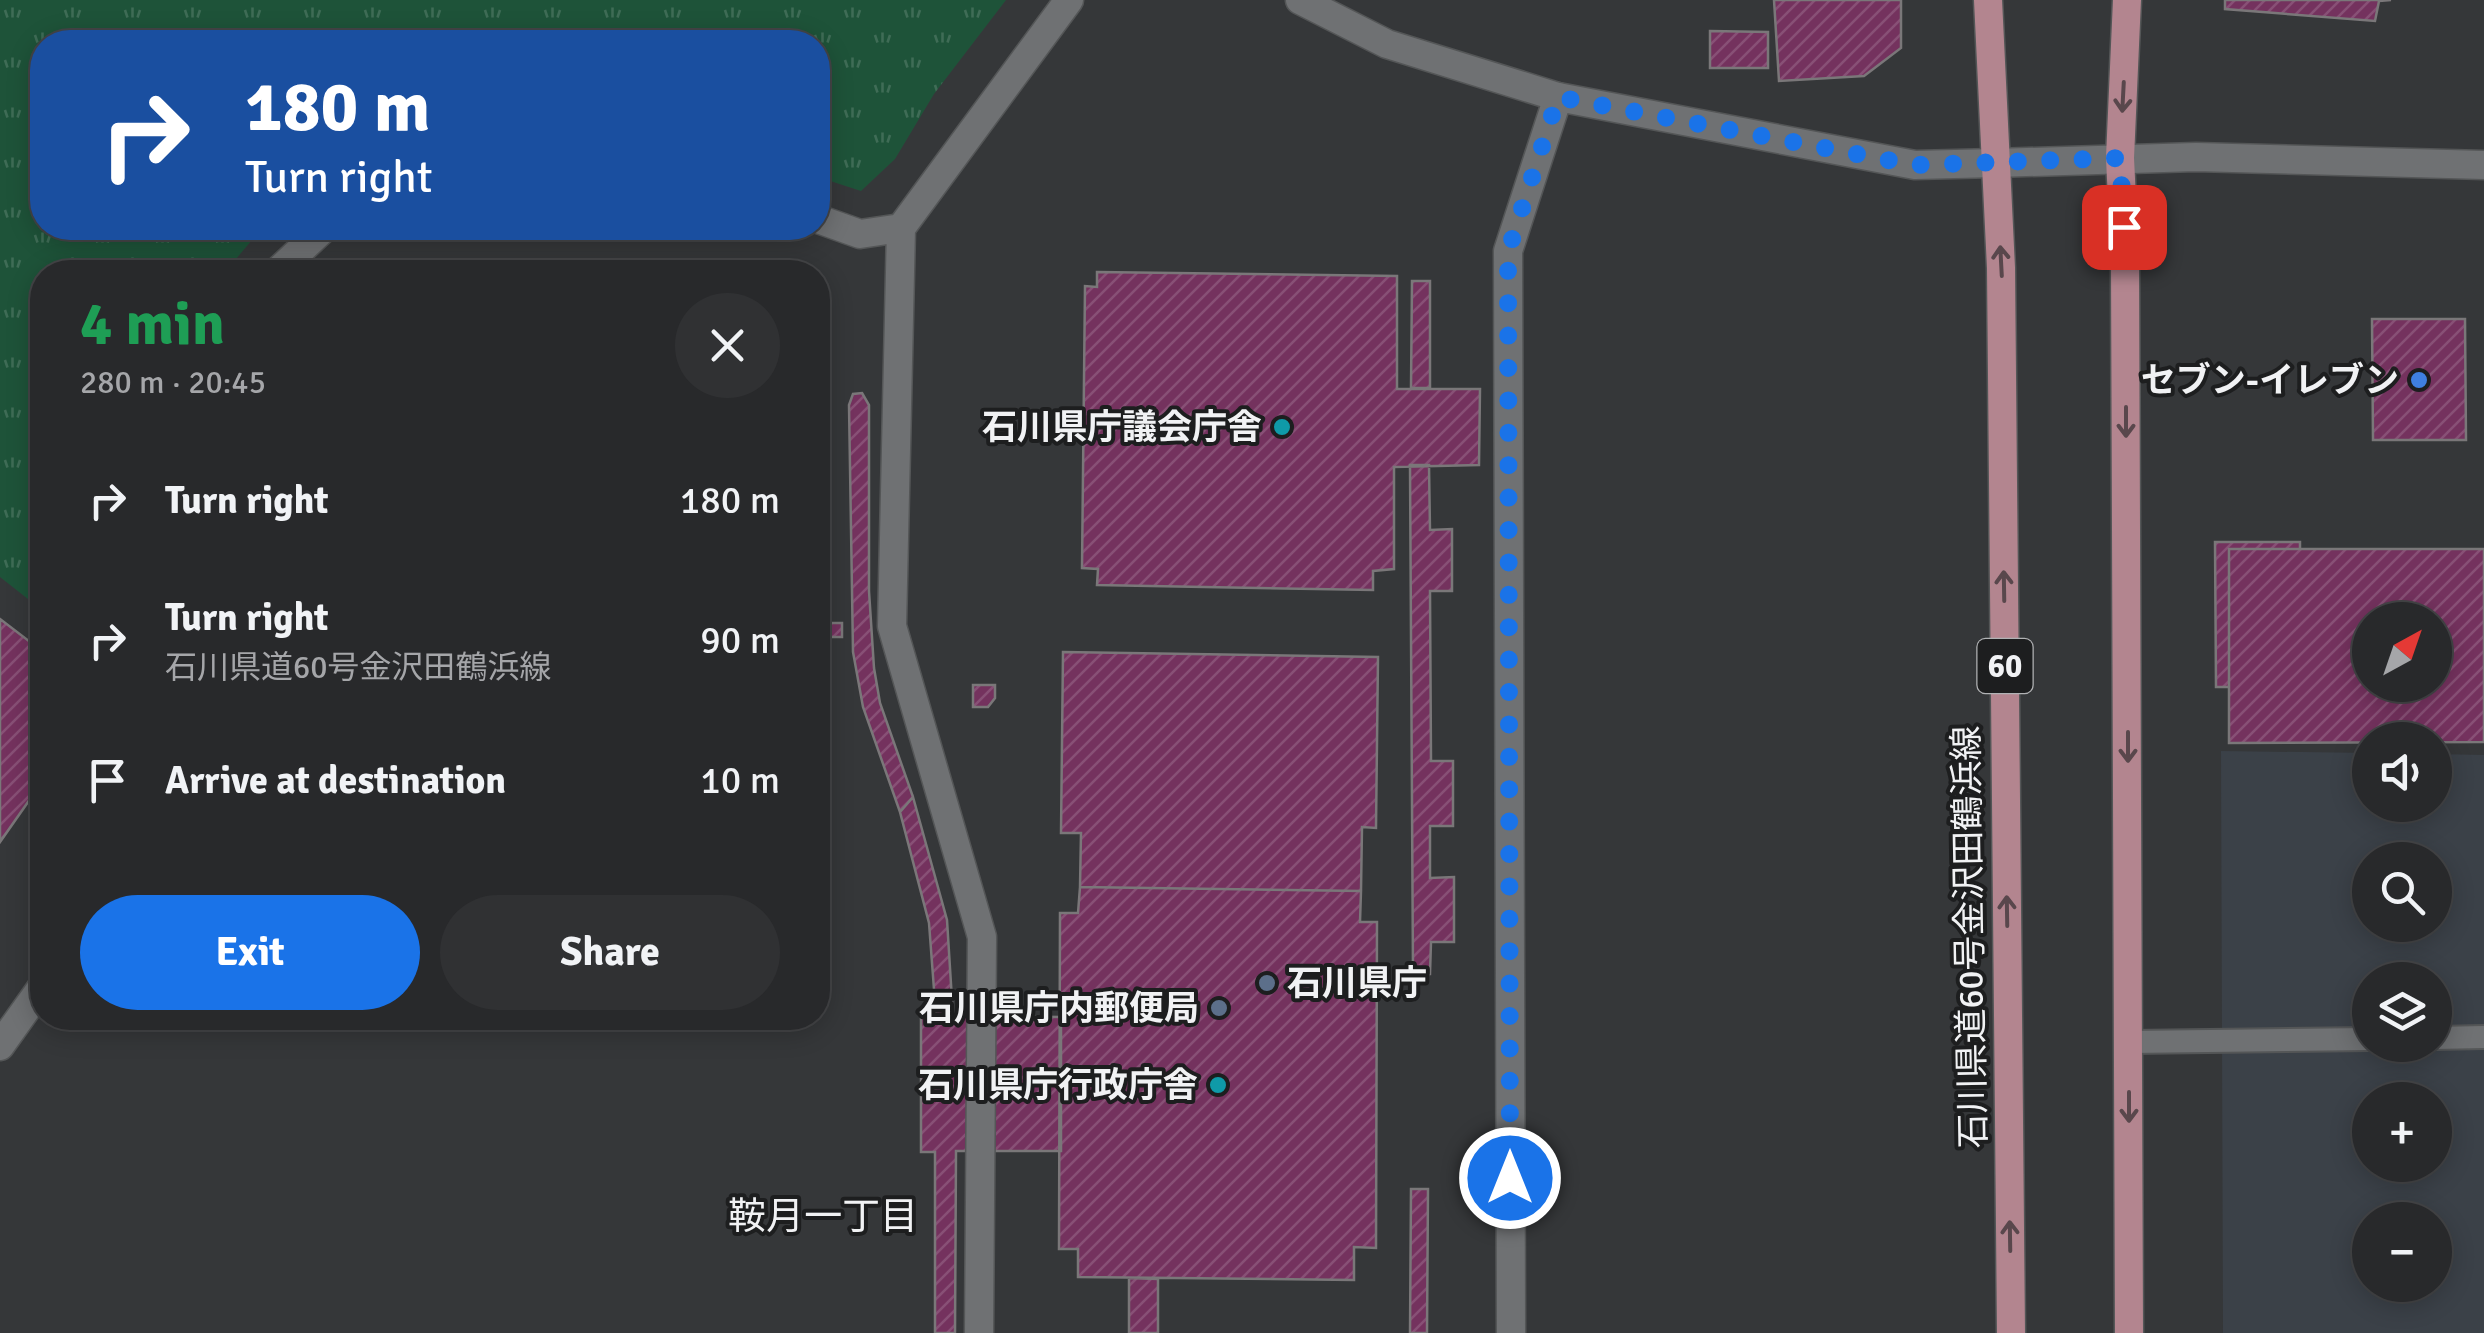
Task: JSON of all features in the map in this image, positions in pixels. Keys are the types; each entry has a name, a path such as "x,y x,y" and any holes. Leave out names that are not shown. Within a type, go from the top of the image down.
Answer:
{"main road":[{"name":"石川県道60号金沢田鶴浜線","path":"1988,0 2001,268 2012,1333"},
{"path":"2127,0 2120,158 2126,262 2129,1333"}],"street":[{"path":"979,1333 982,938 892,626 901,228 1069,0"},
{"path":"1300,0 1387,44 1558,97 1914,165 2120,158 2484,165"},
{"path":"1511,1333 1508,252 1558,97"},
{"path":"830,224 860,234 901,228"},
{"path":"289,260 311,240"},
{"path":"0,1046 30,1004"}],"lane":[{"path":"2452,1038 2484,1037"},
{"path":"2130,1042 2352,1039"}],"shaded area":[{"path":"2221,751 2352,753 2352,822 2452,822 2452,754 2484,755 2484,1333 2223,1333"}],"green space":[{"path":"0,0 1006,0 934,94 895,159 861,191 830,181 830,30 30,30 30,240 252,240 235,260 30,260 30,601 0,577"}],"building":[{"path":"1774,0 1901,0 1901,48 1864,76 1779,81"},
{"path":"2225,0 2391,0 2379,1 2375,21 2225,9"},
{"path":"1710,31 1768,32 1768,68 1710,68"},
{"name":"石川県庁議会庁舎","path":"1097,272 1397,276 1397,389 1480,389 1479,465 1394,467 1394,569 1373,571 1373,590 1097,585 1098,569 1082,568 1085,286 1097,287"},
{"path":"1412,281 1430,281 1430,388 1411,388"},
{"name":"セブン-イレブン","path":"2372,319 2465,319 2466,440 2373,440"},
{"path":"862,393 869,405 869,591 874,668 880,703 913,797 900,812 863,707 853,652 849,405 853,394"},
{"path":"1410,465 1429,465 1430,530 1452,529 1452,591 1430,591 1431,761 1453,761 1453,826 1430,826 1430,878 1454,877 1454,942 1431,942 1430,974 1413,974"},
{"path":"2215,542 2300,542 2300,549 2229,549 2229,687 2216,687"},
{"path":"2229,549 2484,549 2484,742 2452,742 2452,722 2352,722 2352,743 2229,743"},
{"path":"0,619 30,642 30,799 0,842"},
{"path":"830,623 842,623 842,637 830,637"},
{"path":"1063,652 1378,657 1376,828 1362,827 1361,891 1080,887 1081,833 1061,833"},
{"path":"973,685 995,685 995,698 988,707 973,707"},
{"path":"913,797 947,920 953,1016 1061,1017 1061,1151 956,1151 955,1333 935,1333 935,1152 921,1152 921,1017 936,1016 929,923 900,812"},
{"name":"石川県庁行政庁舎","path":"1080,887 1361,891 1360,922 1377,922 1376,1248 1354,1247 1354,1280 1078,1277 1078,1249 1059,1249 1060,913 1078,913"},
{"path":"1411,1189 1428,1189 1427,1333 1410,1333"},
{"path":"1129,1278 1158,1279 1158,1333 1129,1333"}],"place":[{"name":"セブン-イレブン","path":"2419,380"},
{"name":"石川県庁議会庁舎","path":"1282,427"},
{"name":"石川県庁","path":"1267,983"},
{"name":"石川県庁内郵便局","path":"1219,1008"},
{"name":"石川県庁行政庁舎","path":"1218,1085"}],"district":[{"name":"鞍月一丁目","path":"823,1216"}],"route":[{"path":"1510,1178 1508,252 1558,97 1914,165 2120,158 2124,227"}]}
